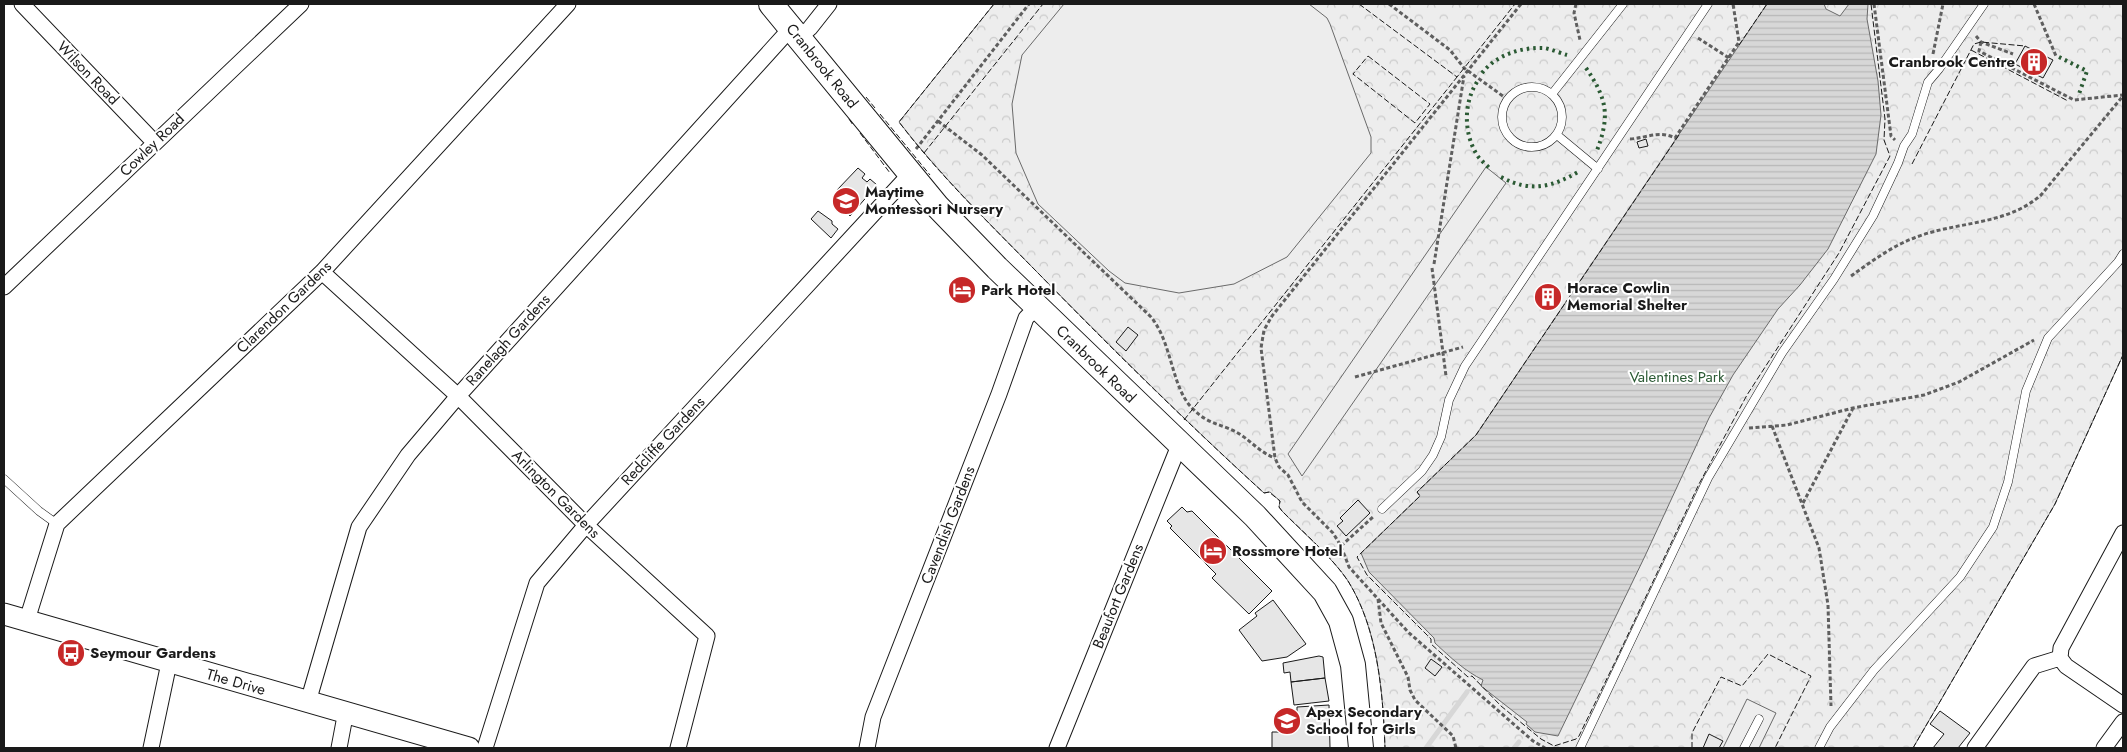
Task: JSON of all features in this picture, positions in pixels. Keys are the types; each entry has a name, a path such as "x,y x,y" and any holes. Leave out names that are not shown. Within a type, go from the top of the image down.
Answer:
{"main road":[{"name":"Cranbrook Road","path":"771,4 796,32 910,174 964,234 1038,308 1255,516 1325,592 1341,621 1353,665 1361,748"}],"street":[{"name":"Wilson Road","path":"22,4 154,143"},
{"name":"Cowley Road","path":"4,287 301,4"},
{"name":"Clarendon Gardens","path":"27,620 57,524 322,272 568,4"},
{"name":"Ranelagh Gardens","path":"308,702 358,527 408,455 458,396 796,32 810,28 829,4"},
{"name":"Redcliffe Gardens","path":"485,748 537,583 586,525 910,174"},
{"name":"Arlington Gardens","path":"322,272 458,396 586,525 707,636 678,748"},
{"name":"Cavendish Gardens","path":"867,748 873,717 1026,318 1038,308"},
{"name":"Beaufort Gardens","path":"1057,748 1180,443"},
{"path":"2123,533 2061,648 2060,658 2066,666 2123,705"},
{"name":"The Drive","path":"4,614 469,748"},
{"path":"1975,748 2034,666 2060,658"},
{"path":"151,748 169,663"},
{"path":"339,748 346,712"},
{"path":"2104,748 2123,722"}],"lane":[{"path":"1552,94 1623,4"},
{"path":"1382,509 1422,471 1433,455 1440,437 1449,400 1465,366 1708,4"},
{"path":"1580,748 1708,478 1782,353 1834,279 1872,216 1898,163 1904,146 1912,134 1928,82 1984,4"},
{"path":"1534,86 1552,94 1558,101 1563,118 1557,135 1551,142 1535,148 1518,144 1510,138 1504,129 1503,109 1507,100 1514,92 1534,86"},
{"path":"1557,135 1598,169"},
{"path":"1818,748 1830,727 1874,670 1960,577 1993,527 2008,482 2026,391 2048,338 2118,262 2123,254"},
{"path":"4,478 39,511 57,524"},
{"path":"1744,748 1759,719"}],"path":[{"path":"917,147 1030,4"},
{"path":"1389,4 1450,50 1467,71 1507,100"},
{"path":"1521,4 1272,316 1264,330 1261,348 1275,458 1279,467 1288,475 1302,502 1333,533 1341,546 1349,566 1408,632 1534,741 1545,748"},
{"path":"1576,4 1574,12 1583,55"},
{"path":"1620,136 1634,138 1666,134 1675,138 1739,42 1733,4"},
{"path":"1874,4 1891,136 1904,146"},
{"path":"1928,82 1943,4"},
{"path":"2034,4 2056,56"},
{"path":"1690,32 1729,58"},
{"path":"2013,54 1981,42 1979,51 2074,100 2123,95"},
{"path":"1449,400 1433,266 1464,75"},
{"path":"1834,279 1840,283 1894,248 1916,237 1996,218 2032,203 2041,195 2123,95"},
{"path":"938,121 982,154 1035,208 1151,317 1165,338 1181,390 1193,409 1212,423 1241,434 1266,455 1275,458"},
{"path":"1740,424 1749,428 1811,420 1853,408 1924,395 1959,382 2039,337 2048,338"},
{"path":"1355,377 1482,342"},
{"path":"1803,504 1853,408"},
{"path":"1772,426 1819,548 1828,605 1832,708 1840,714"},
{"path":"1341,546 1382,509"},
{"path":"1378,599 1382,624 1408,677 1410,690 1415,700 1453,736 1456,748"}],"green space":[{"name":"Valentines Park","path":"994,4 2123,4 2123,355 2055,504 1913,748 1385,748 1383,705 1372,640 1358,600 1342,572 1282,511 1279,507 1280,501 1270,492 1264,493 1205,438 1035,270 948,179 899,122"}],"shaded area":[{"path":"1064,4 1309,4 1327,18 1330,24 1371,137 1371,153 1287,257 1234,284 1179,293 1125,283 1109,271 1038,204 1016,153 1012,104 1022,55"},
{"path":"1767,4 1824,4 1826,9 1840,16 1849,4 1868,4 1867,19 1878,81 1881,115 1876,154 1828,249 1800,285 1778,309 1733,375 1709,418 1558,736 1535,732 1526,724 1527,722 1481,686 1483,680 1452,659 1435,643 1434,638 1369,572 1361,553 1420,496 1417,492 1476,435"},
{"path":"1486,167 1506,183 1302,476 1288,454"},
{"path":"1747,699 1776,713 1759,748 1723,748"}],"building":[{"name":"Cranbrook Centre","path":"2025,46 2053,60 2043,78 2015,64"},
{"path":"1646,139 1648,146 1639,148 1637,142"},
{"path":"858,168 865,174 862,178 867,182 870,179 877,185 850,216 843,209 849,202 837,190"},
{"path":"818,211 832,221 832,224 838,229 831,238 811,219"},
{"name":"Horace Cowlin Memorial Shelter","path":"1545,291 1555,297 1551,304 1541,298"},
{"path":"1128,327 1138,335 1126,351 1116,342"},
{"path":"1358,500 1370,513 1346,536 1337,526 1343,521 1340,518"},
{"name":"Rossmore Hotel","path":"1182,507 1187,512 1192,511 1272,591 1249,614 1212,578 1216,574 1170,528 1172,526 1167,521"},
{"path":"1273,600 1306,644 1287,657 1262,661 1239,630 1257,616 1255,613"},
{"path":"1319,656 1323,657 1325,678 1291,682 1290,672 1284,673 1283,663"},
{"path":"1431,659 1442,667 1435,676 1425,668"},
{"path":"1325,678 1329,701 1294,705 1291,682"},
{"path":"1329,705 1330,748 1272,748 1272,732 1291,732 1291,721 1297,717 1297,707"},
{"path":"1940,711 1970,733 1958,748 1933,748 1944,734 1930,724"},
{"path":"1709,734 1723,741 1719,748 1703,748"}],"waterway":[{"path":"1426,748 1467,692"},
{"path":"1514,748 1519,742"}],"hedge":[{"path":"1482,73 1494,61 1510,53 1527,49 1544,48 1567,55"},
{"path":"2059,57 2087,71 2079,94"},
{"path":"1586,68 1603,99 1605,119 1596,153"},
{"path":"1477,82 1472,91 1467,109 1468,128 1477,155 1491,170"},
{"path":"1501,177 1522,185 1541,186 1560,181 1580,171"}],"fence":[{"path":"994,4 899,122 948,181 1121,357 1264,493 1269,492 1280,501 1279,507 1282,511 1325,554 1348,581 1366,620 1377,662 1383,705 1385,748"},
{"path":"924,153 1043,4"},
{"path":"1359,4 1457,77 1515,4"},
{"path":"1739,45 1767,4"},
{"path":"1679,135 1476,435 1417,492 1420,496 1357,557 1367,575 1431,639 1431,644 1468,677 1472,676 1501,706 1541,739 1554,746 1576,739 1579,736 1699,484 1747,395 1839,253 1890,156 1884,140 1885,119 1871,4"},
{"path":"1912,164 1974,44 1981,42 2025,46"},
{"path":"1971,50 2068,101"},
{"path":"1368,56 1430,104 1415,123 1353,74 1368,56"},
{"path":"1184,420 1457,77"},
{"path":"866,97 875,108"},
{"path":"880,114 930,175"},
{"path":"849,119 853,125"},
{"path":"860,133 890,173"},
{"path":"1913,748 2055,504 2123,355"},
{"path":"1692,748 1692,733 1721,677 1742,686 1768,654 1811,676 1775,748"}],"place":[{"name":"Cranbrook Centre","path":"2034,62"},
{"name":"Maytime Montessori Nursery","path":"846,201"},
{"name":"Park Hotel","path":"962,290"},
{"name":"Horace Cowlin Memorial Shelter","path":"1548,297"},
{"name":"Rossmore Hotel","path":"1213,551"},
{"name":"Seymour Gardens","path":"71,653"},
{"name":"Apex Secondary School for Girls","path":"1287,721"}]}
